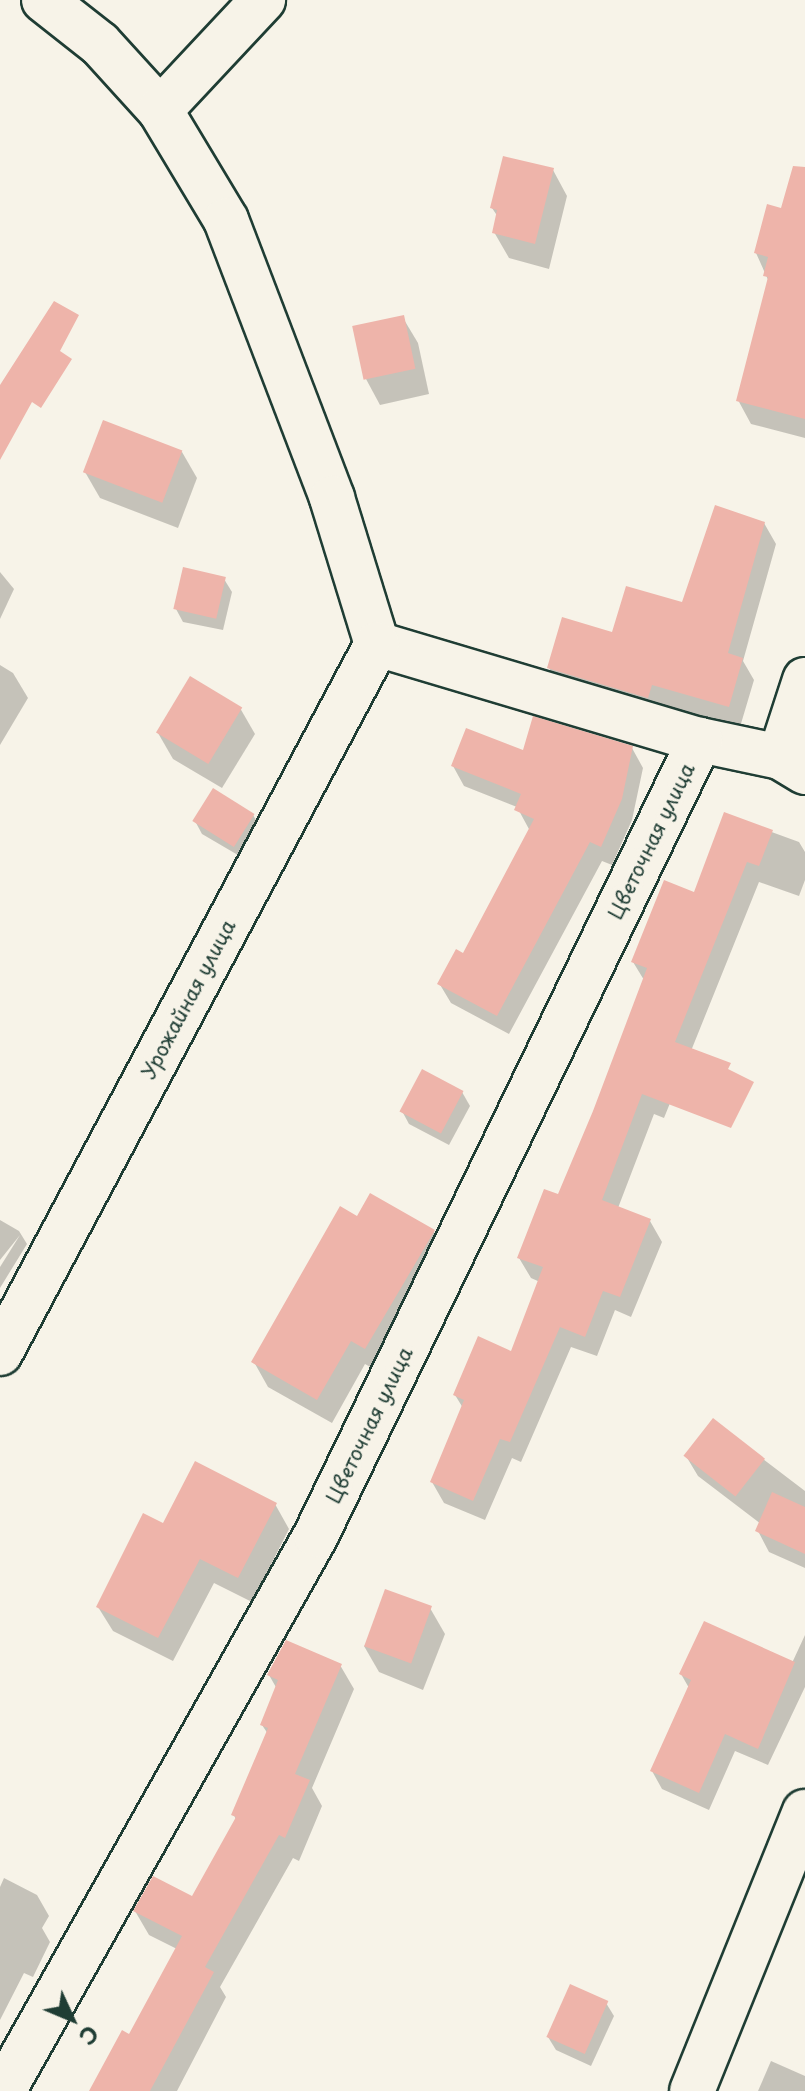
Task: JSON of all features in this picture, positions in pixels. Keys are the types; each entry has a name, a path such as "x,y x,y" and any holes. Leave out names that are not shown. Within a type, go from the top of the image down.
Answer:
{"street":[{"path":"44,0 100,44 160,110 226,220 332,498 377,644 700,740 792,764 805,680"},
{"path":"160,110 263,0"},
{"name":"Урожайная улица","path":"0,1353 377,644"},
{"name":"Цветочная улица","path":"3,2091 316,1535 700,740"},
{"path":"692,2091 805,1812"}],"building":[{"path":"503,156 554,168 535,244 492,233 497,210 490,208"},
{"path":"793,166 805,167 805,419 736,401 768,277 763,276 768,257 754,253 767,204 781,208"},
{"path":"54,301 79,315 60,351 72,359 41,408 32,402 0,460 0,385"},
{"path":"404,315 415,369 364,380 352,326"},
{"path":"103,420 182,450 162,503 83,472"},
{"path":"715,505 765,522 728,653 743,658 729,707 652,685 648,698 547,668 562,617 612,632 626,586 682,602"},
{"path":"183,567 226,577 216,619 173,609"},
{"path":"190,676 242,707 208,764 156,733"},
{"path":"533,716 633,746 622,799 601,847 590,842 497,1016 437,984 456,949 463,953 534,819 514,810 521,794 451,766 466,728 523,750"},
{"path":"213,788 255,814 234,847 192,821"},
{"path":"724,812 773,830 759,866 747,862 675,1042 731,1063 728,1069 754,1082 731,1128 642,1094 602,1200 651,1219 620,1297 603,1291 585,1337 560,1327 510,1442 500,1439 473,1501 430,1482 464,1400 453,1395 478,1336 511,1351 543,1267 517,1258 544,1189 558,1194 593,1111 647,968 631,962 664,880 694,892"},
{"path":"422,1069 463,1091 441,1133 399,1111"},
{"path":"370,1193 435,1230 365,1349 351,1341 317,1400 251,1362 340,1206 357,1216"},
{"path":"713,1418 765,1459 735,1496 683,1456"},
{"path":"195,1461 277,1503 238,1578 200,1559 158,1638 96,1607 143,1513 163,1523"},
{"path":"772,1492 805,1507 805,1554 755,1531"},
{"path":"385,1589 432,1606 411,1663 364,1646"},
{"path":"704,1621 795,1662 758,1749 725,1734 699,1793 650,1771 691,1680 679,1674"},
{"path":"286,1640 342,1664 295,1774 310,1780 285,1838 279,1835 205,1967 214,1972 150,2091 89,2091 122,2030 129,2034 182,1936 133,1911 153,1876 192,1896 236,1817 231,1815 268,1728 260,1725 278,1680 267,1675"},
{"path":"570,1984 608,2001 585,2054 546,2037"}]}
